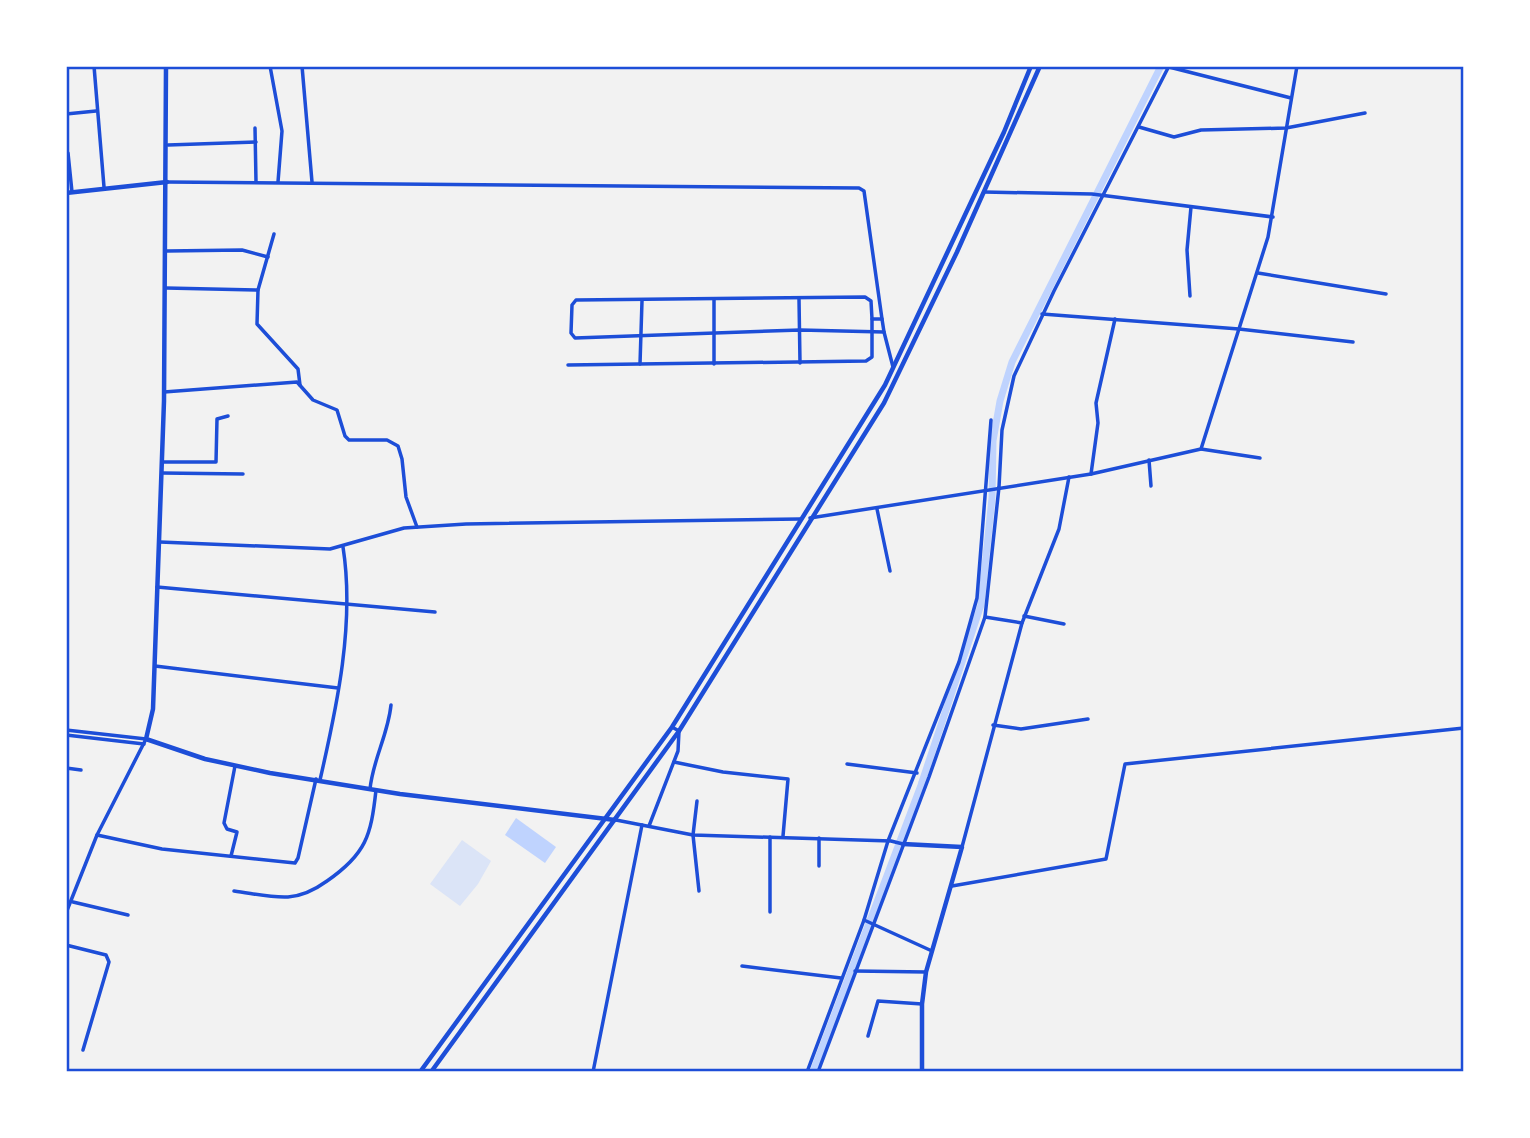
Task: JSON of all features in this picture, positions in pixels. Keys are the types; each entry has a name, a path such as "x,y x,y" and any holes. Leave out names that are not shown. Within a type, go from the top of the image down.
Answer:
{"main road":[{"path":"166,66 168,145 163,462 153,716 145,742 235,766 376,790 615,820"},
{"path":"420,1072 672,727 893,369 1004,132 1031,66"},
{"path":"430,1072 678,731 898,378 1040,66"},
{"path":"69,193 167,182"},
{"path":"904,844 962,847 926,972 922,1004 922,1072"},
{"path":"527,924 534,930"}],"street":[{"path":"94,66 104,187"},
{"path":"270,66 282,131 278,182"},
{"path":"302,66 312,182"},
{"path":"1201,449 1258,273 1273,217 1297,66"},
{"path":"818,1072 904,844 985,617 1006,404 1014,376 1042,314 1169,67 1291,98"},
{"path":"66,114 96,111"},
{"path":"1139,127 1165,136 1201,130 1286,128 1365,113"},
{"path":"255,128 256,182"},
{"path":"168,145 256,142"},
{"path":"68,153 69,193"},
{"path":"167,182 859,188 864,191 884,332 893,369"},
{"path":"984,192 1092,194 1273,217"},
{"path":"1190,296 1187,250 1191,207"},
{"path":"274,234 258,290 257,324 298,369 300,385"},
{"path":"167,251 242,250 268,257"},
{"path":"1258,273 1386,294"},
{"path":"166,288 258,290"},
{"path":"568,365 870,360 872,332 872,319 871,301 867,297 576,300 572,305 571,333 575,338 800,330 872,332 884,332"},
{"path":"799,299 800,363"},
{"path":"714,364 715,300"},
{"path":"640,364 642,301"},
{"path":"1042,314 1239,329 1353,342"},
{"path":"872,319 882,319"},
{"path":"1091,474 1098,423 1096,403 1115,320"},
{"path":"164,392 287,380 300,385 313,400 337,410 345,436 349,440 387,440 398,446 406,497 417,527"},
{"path":"163,462 216,462 217,419 228,415"},
{"path":"807,1072 865,920 890,841 959,662 977,598 990,420"},
{"path":"810,518 1091,474 1201,449 1260,458"},
{"path":"1149,460 1151,486"},
{"path":"162,473 243,474"},
{"path":"962,847 1024,616 1059,529 1069,477"},
{"path":"877,509 890,571"},
{"path":"160,542 343,547 396,530 417,527 800,519"},
{"path":"97,835 162,849 295,863 299,858 338,688 349,583 343,547"},
{"path":"157,587 435,612"},
{"path":"1024,616 1064,624"},
{"path":"985,617 1022,623"},
{"path":"155,666 338,688"},
{"path":"370,789 376,754 388,730 391,705"},
{"path":"993,725 1021,729 1088,719"},
{"path":"649,826 679,745 678,731 672,727"},
{"path":"952,886 1106,859 1125,764 1464,728"},
{"path":"66,733 145,742 97,835 73,902 67,909"},
{"path":"674,762 723,772 788,779 783,837"},
{"path":"847,764 918,774"},
{"path":"231,856 237,832 227,829 225,823 235,766"},
{"path":"66,768 81,770"},
{"path":"234,891 290,897 322,885 345,869 354,862 366,841 376,790"},
{"path":"696,800 693,835 699,891"},
{"path":"615,820 693,835 890,841 904,844"},
{"path":"593,1072 642,825"},
{"path":"769,912 770,837"},
{"path":"819,838 819,866"},
{"path":"73,902 128,915"},
{"path":"865,920 932,951"},
{"path":"66,945 106,956 110,962 83,1050"},
{"path":"742,966 842,978"},
{"path":"855,971 926,972"},
{"path":"868,1036 878,1001 922,1004"}],"shaded area":[{"path":"462,840 491,861 478,884 460,906 430,884"}],"water":[{"path":"516,818 556,847 545,863 505,835"}],"waterway":[{"path":"922,782 981,605 992,498 993,441 1000,401 1012,362 1161,66"},
{"path":"813,1072 923,780"}]}
